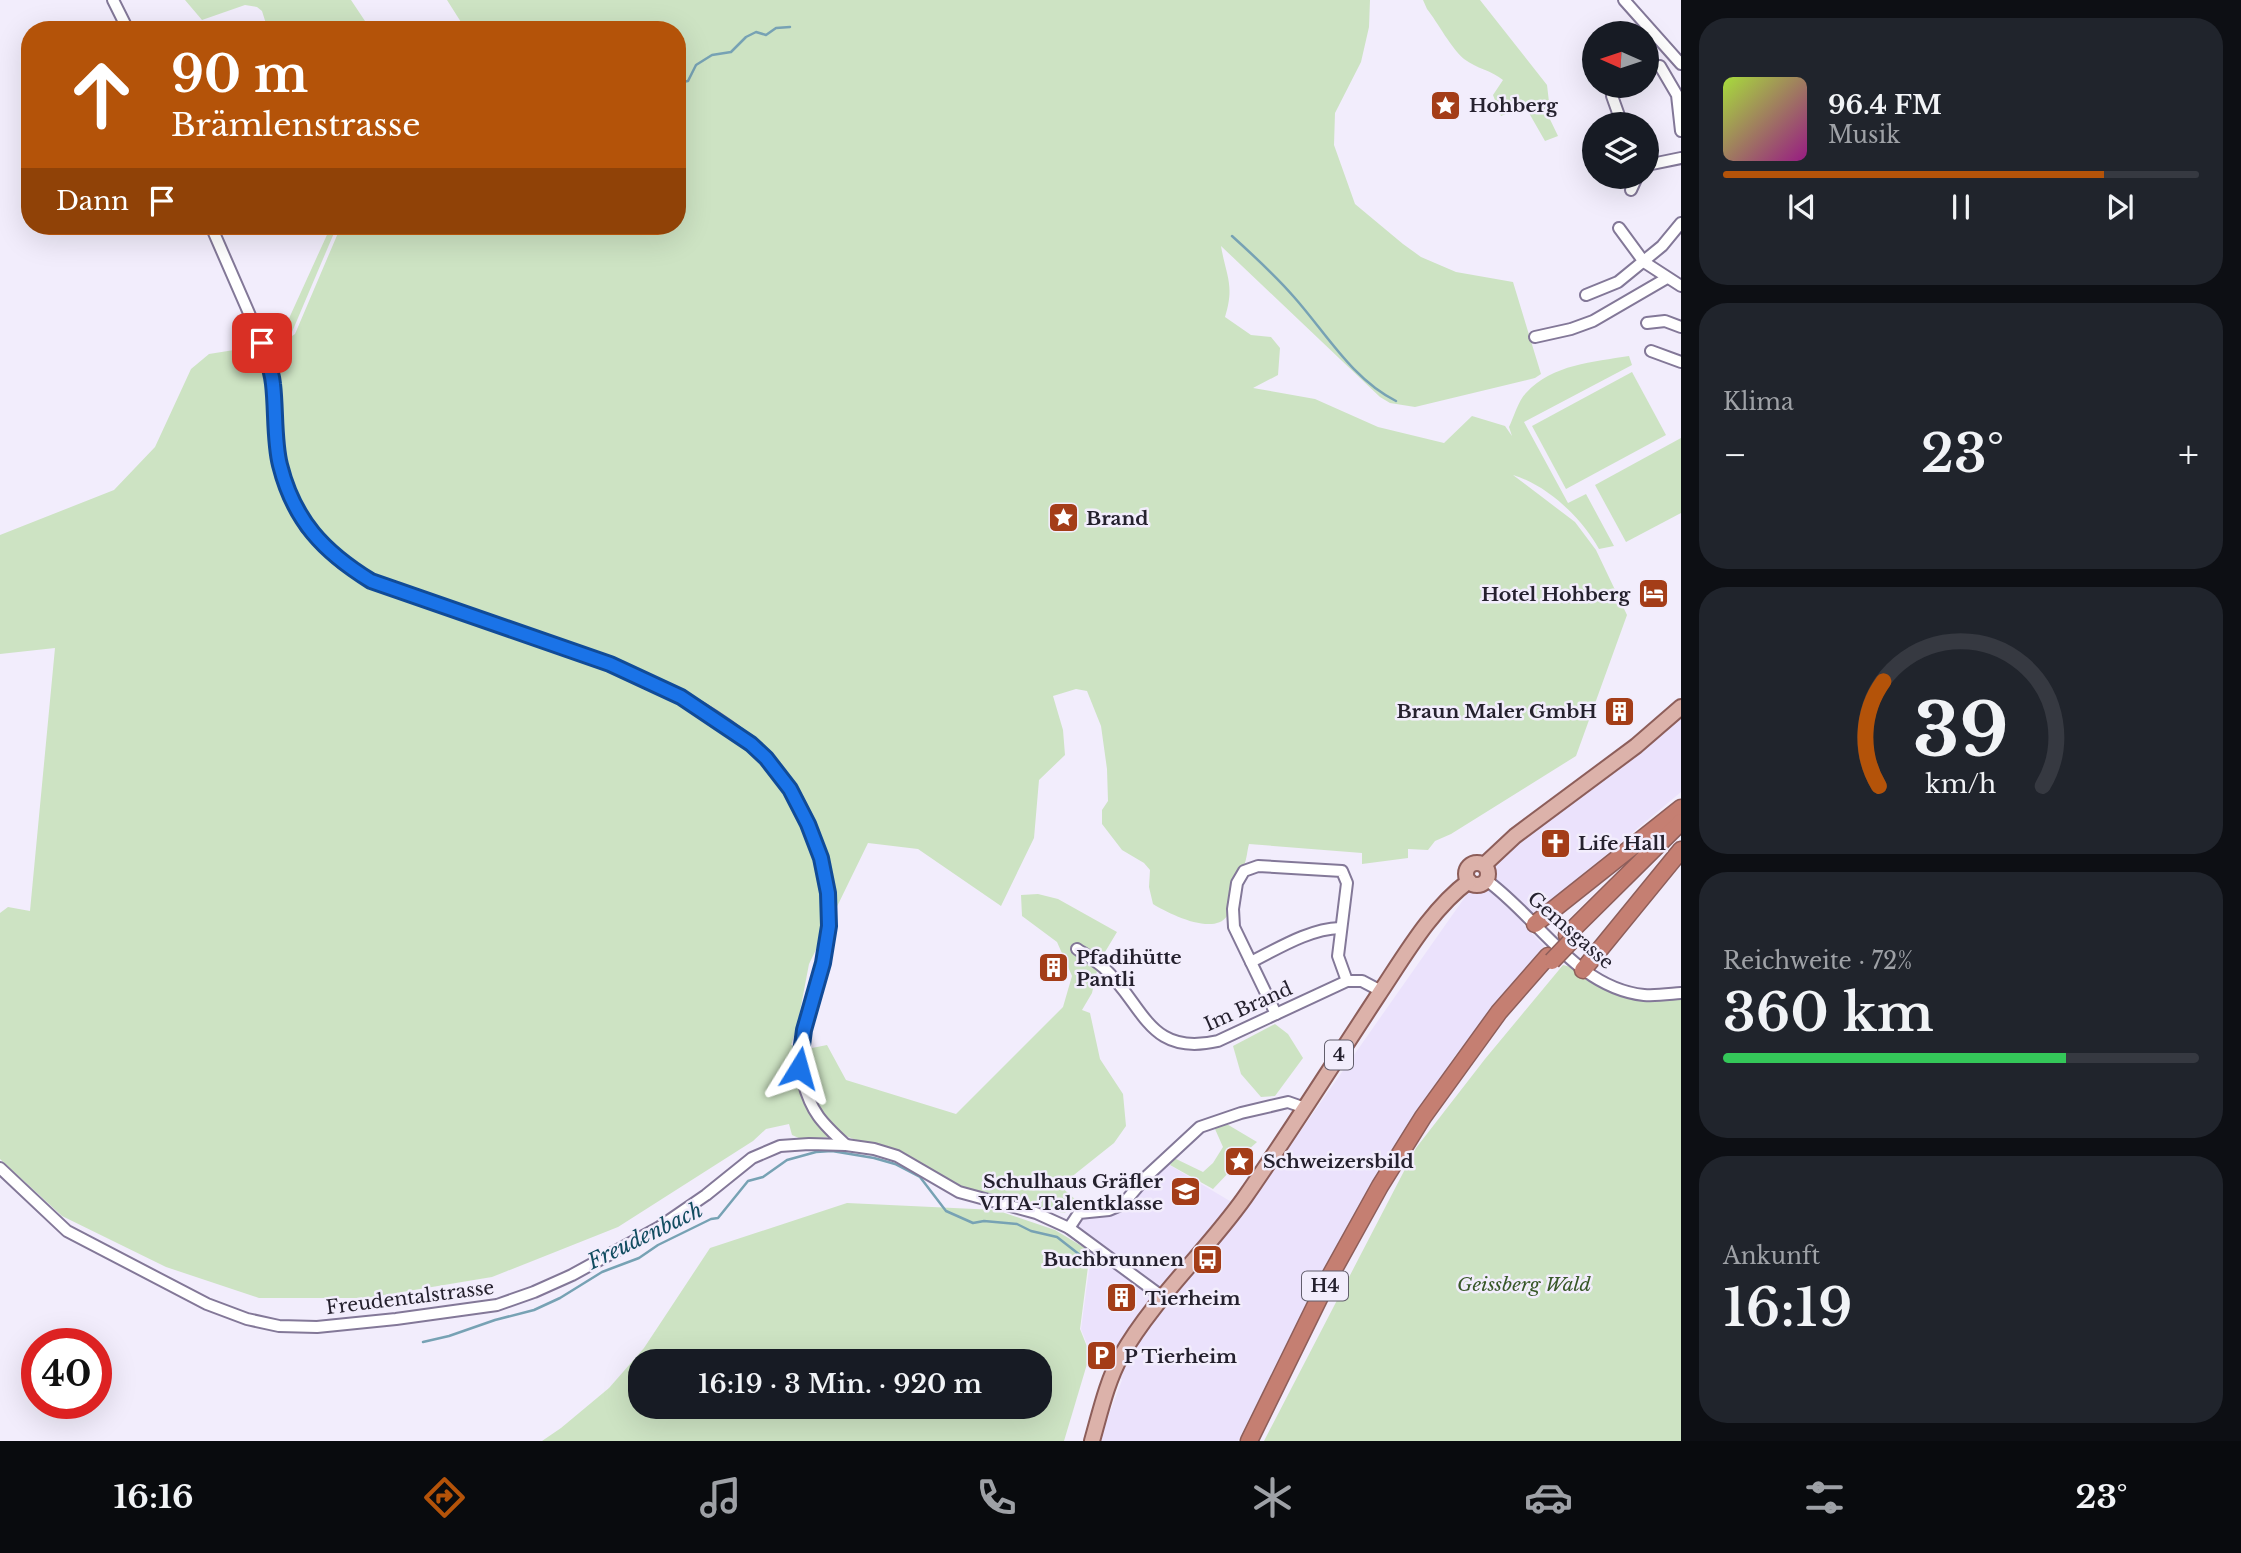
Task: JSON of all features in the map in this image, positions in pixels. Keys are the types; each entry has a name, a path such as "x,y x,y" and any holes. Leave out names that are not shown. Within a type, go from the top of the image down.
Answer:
{"highway":[{"path":"1535,924 1681,808"},
{"name":"H4","path":"1249,1441 1329,1278 1374,1196 1423,1117 1499,1012 1681,822"},
{"name":"H4","path":"1569,938 1681,832"},
{"path":"1583,970 1681,850"}],"main road":[{"name":"4","path":"1092,1441 1120,1358 1140,1326 1217,1236 1439,909 1469,881 1466,873 1470,866 1478,863 1483,865 1515,836 1636,746 1681,707"},
{"path":"1469,881 1478,885 1486,880 1488,870 1483,865"}],"street":[{"path":"113,0 124,21"},
{"path":"1623,0 1681,64"},
{"path":"1660,66 1677,95 1681,131"},
{"path":"1659,163 1681,158"},
{"path":"1586,295 1618,282 1662,246 1681,223"},
{"path":"1619,228 1644,262 1681,286"},
{"path":"215,235 262,343 273,380 279,464 306,527 341,563 371,581 610,664 681,697 751,744 766,758 790,789 821,858 828,893 829,926 823,963 804,1030 799,1068 808,1103 825,1126 846,1145"},
{"path":"1535,337 1571,329 1593,320 1667,278"},
{"path":"1647,323 1665,321 1681,327"},
{"path":"1651,351 1681,362"},
{"path":"1276,1014 1234,927 1233,909 1237,883 1244,871 1258,866 1342,871 1347,883 1338,956 1347,981 1362,981 1381,991"},
{"name":"Gemsgasse","path":"1486,880 1583,970 1605,985 1632,993 1681,993"},
{"path":"1251,962 1306,935 1327,928 1340,928"},
{"name":"Im Brand","path":"1077,949 1104,968 1155,1030 1174,1043 1198,1046 1218,1041 1347,981"},
{"path":"1069,1228 1079,1213 1109,1210 1123,1204 1146,1177 1200,1127 1241,1112 1288,1101 1305,1108"},
{"name":"Freudentalstrasse","path":"0,1168 67,1231 207,1304 247,1320 279,1326 317,1327 396,1320 497,1305 572,1275 658,1228 706,1195 752,1158 780,1146 809,1144 874,1149 897,1156 959,1192 1036,1213 1069,1228 1164,1298"}],"shaded area":[{"name":"Schweizersbild","path":"1681,716 1681,792 1523,924 1544,946 1454,1057 1395,1148 1326,1266 1238,1441 1099,1441 1122,1380 1091,1354 1081,1329 1093,1240 1073,1226 1083,1214 1110,1214 1166,1163 1245,1210 1472,887 1533,829"}],"green space":[{"path":"185,0 351,0 365,21 265,21 262,11 257,7 245,5 202,20"},
{"path":"447,0 1370,0 1369,27 1361,62 1335,113 1334,145 1355,204 1421,257 1456,272 1513,282 1541,374 1535,378 1415,407 1390,403 1380,397 1221,246 1229,281 1225,317 1251,335 1271,337 1280,348 1278,375 1253,388 1315,399 1378,427 1444,443 1472,416 1505,426 1512,436 1509,427 1518,405 1537,383 1574,366 1629,356 1632,365 1524,422 1568,503 1586,494 1614,546 1599,549 1583,526 1562,504 1538,486 1513,475 1575,522 1596,550 1627,615 1576,756 1451,834 1435,841 1428,850 1408,849 1408,858 1362,864 1362,853 1249,844 1245,863 1234,884 1227,916 1221,922 1202,924 1169,913 1153,904 1149,887 1150,870 1144,863 1122,850 1102,824 1102,810 1108,801 1101,726 1087,691 1076,689 1053,696 1063,730 1065,755 1039,780 1034,838 1001,906 918,849 868,843 809,964 791,1045 807,1049 827,1045 846,1080 956,1114 1063,1007 1072,976 1057,942 1022,916 1021,895 1038,894 1058,899 1117,932 1099,962 1092,993 1082,1010 1090,1013 1100,1059 1123,1094 1126,1126 1114,1143 1060,1186 1076,1200 1065,1213 1020,1205 959,1188 922,1166 846,1136 801,1139 792,1135 789,1124 766,1129 753,1141 618,1227 492,1277 366,1298 259,1298 166,1267 62,1216 0,1159 0,913 8,907 30,911 55,648 0,654 0,535 114,490 155,447 191,369 209,354 283,342 295,334 337,235 686,235 686,21 460,21"},
{"path":"1423,0 1480,0 1547,85 1549,102 1545,109 1558,136 1545,141 1525,106 1501,116 1493,95 1503,80 1459,54"},
{"path":"327,235 333,235 292,332 277,338 262,335 275,333 286,325"},
{"path":"1632,372 1666,435 1566,489 1532,426"},
{"path":"1681,438 1681,513 1626,542 1595,485"},
{"name":"Geissberg Wald","path":"1563,965 1583,970 1617,989 1681,993 1681,1441 1264,1441 1416,1148"},
{"path":"1275,1024 1288,1034 1303,1058 1275,1096 1261,1097 1241,1074 1233,1046"},
{"path":"1225,1123 1257,1142 1239,1158 1213,1189 1170,1165 1174,1158 1203,1172 1213,1163 1223,1147 1215,1129"},
{"path":"847,1203 996,1210 1055,1230 1090,1251 1080,1329 1090,1354 1064,1441 542,1441 609,1388 628,1366 628,1419 1052,1419 1052,1349 644,1348 710,1248"}],"waterway":[{"path":"686,81 696,65 712,55 731,52 746,37 756,32 766,35 776,28 790,27"},
{"path":"1232,236 1287,289 1353,368 1380,392 1396,401"},
{"name":"Freudenbach","path":"423,1342 534,1310 560,1298 602,1272 639,1258 658,1245 718,1218 748,1181 763,1177 787,1160 816,1152 832,1151 895,1164 920,1177 946,1211 973,1223 984,1221 1017,1224 1031,1231 1057,1237 1080,1255"}],"place":[{"name":"Hohberg","path":"1446,105"},
{"name":"Brand","path":"1063,518"},
{"name":"Hotel Hohberg","path":"1653,594"},
{"name":"Braun Maler GmbH","path":"1620,711"},
{"name":"Life Hall","path":"1555,843"},
{"name":"Pfadihütte Pantli","path":"1053,968"},
{"name":"Schweizersbild","path":"1240,1161"},
{"name":"Schulhaus Gräfler VITA-Talentklasse","path":"1186,1192"},
{"name":"Buchbrunnen","path":"1207,1259"},
{"name":"Tierheim","path":"1122,1298"},
{"name":"P Tierheim","path":"1101,1356"}],"route":[{"path":"262,343 273,380 279,464 306,527 341,563 371,581 610,664 681,697 751,744 766,758 790,789 821,858 828,893 829,926 823,963 804,1030 799,1068"}]}
